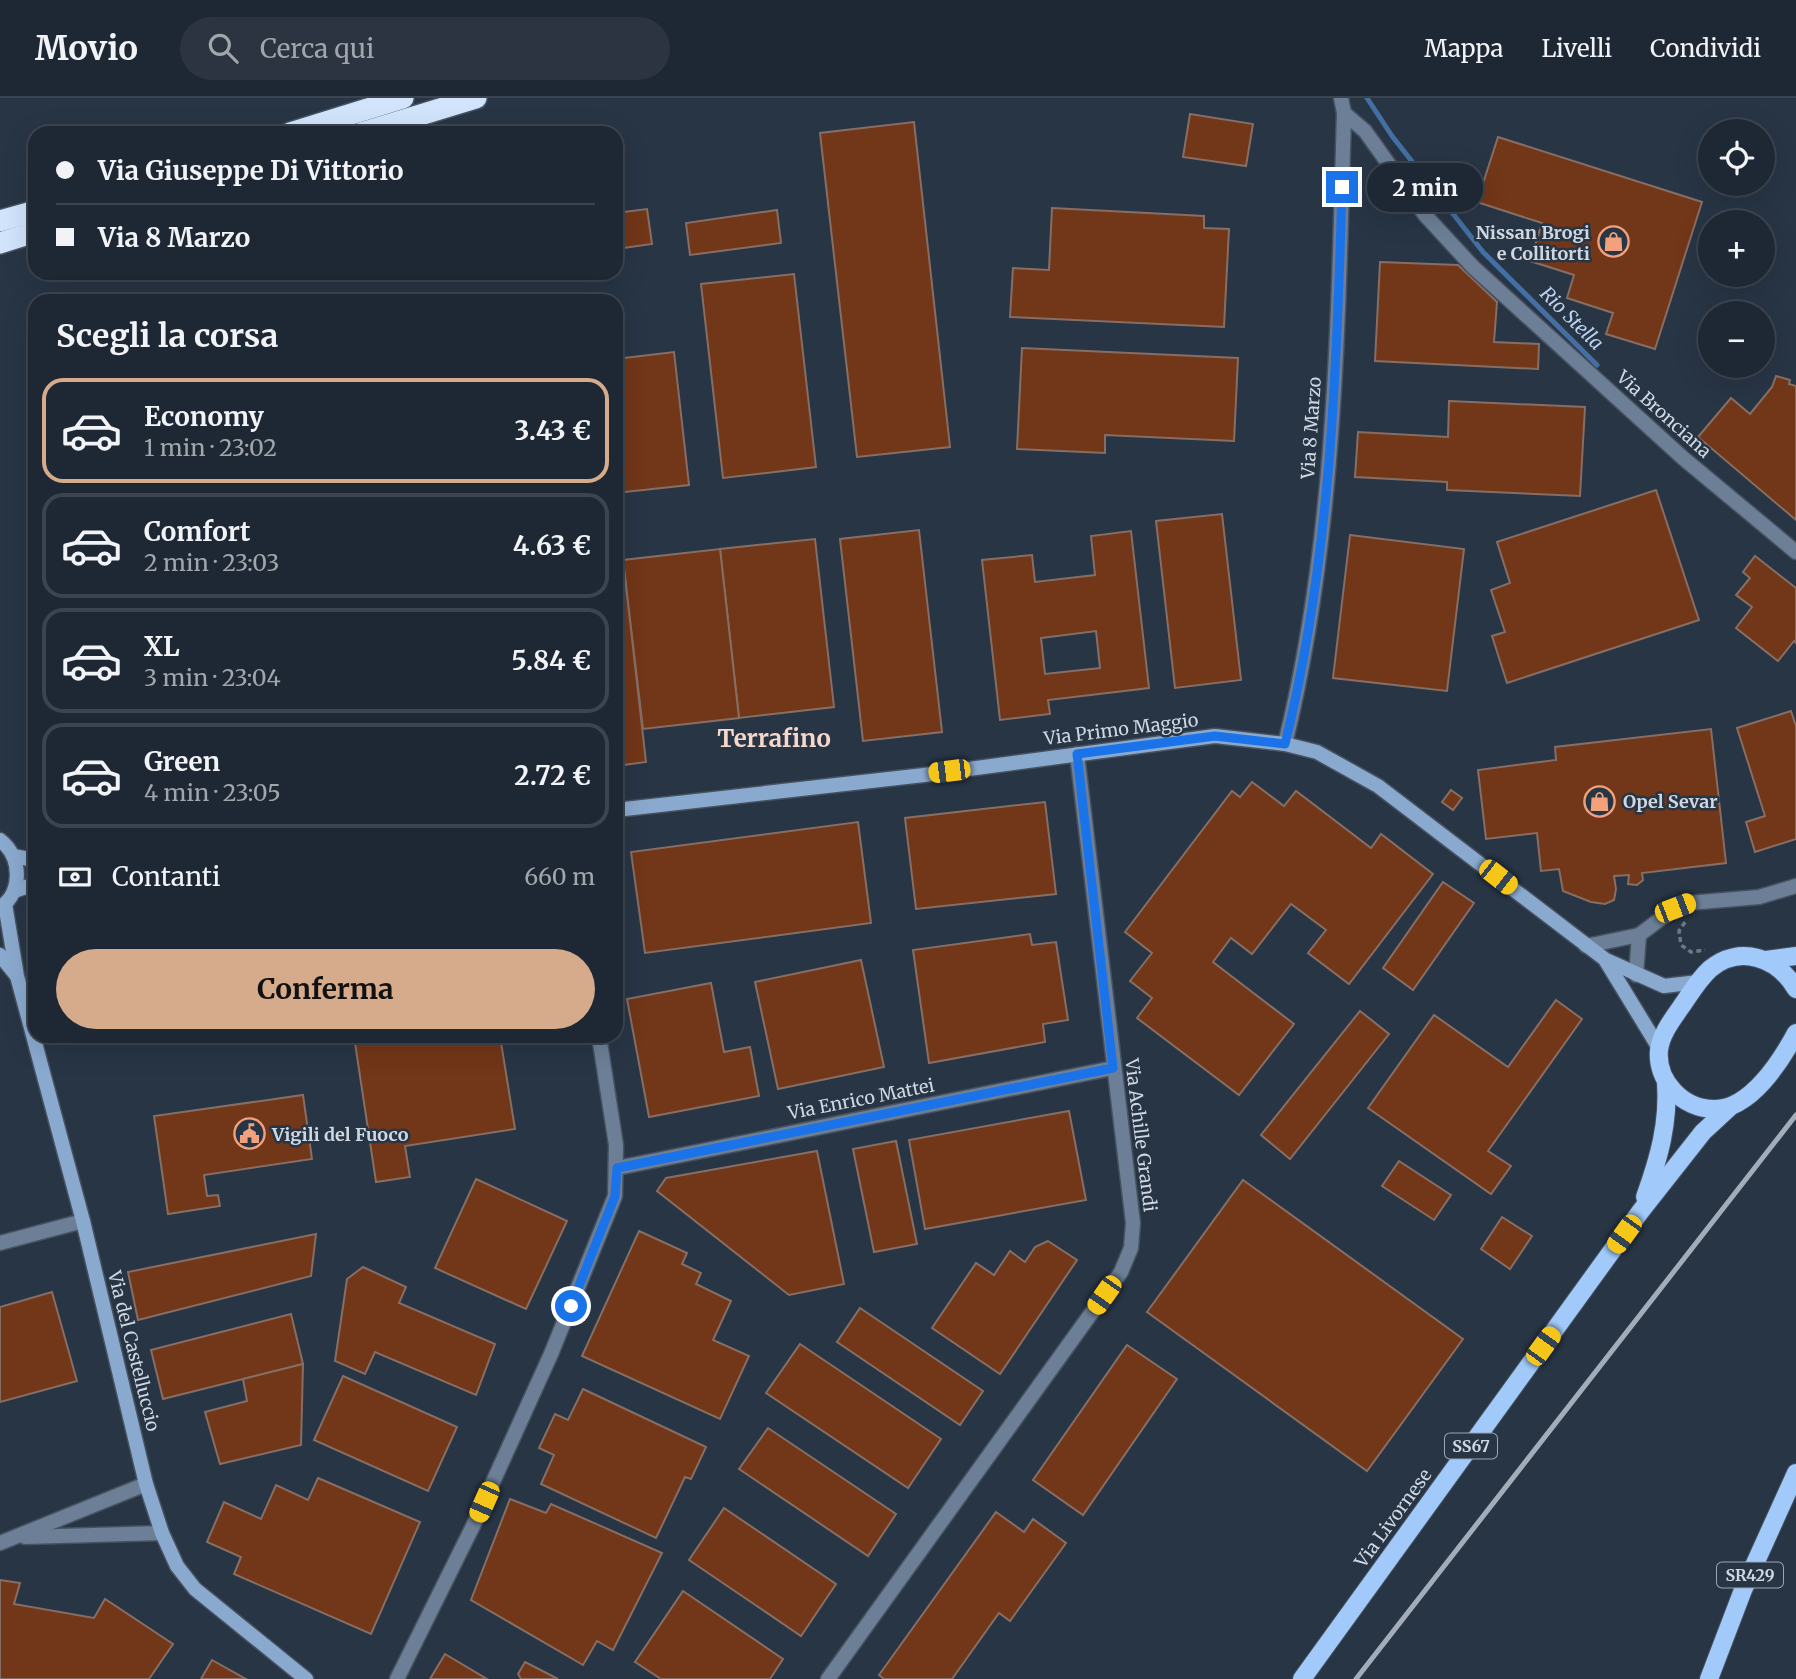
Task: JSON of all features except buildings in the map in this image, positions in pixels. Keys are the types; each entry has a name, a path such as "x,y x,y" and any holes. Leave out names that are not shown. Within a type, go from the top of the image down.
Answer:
{"highway":[{"path":"313,126 403,98"},
{"path":"384,126 476,98"},
{"path":"0,221 28,213"},
{"path":"0,243 28,234"}],"main road":[{"name":"Via Primo Maggio","path":"623,809 924,775 1215,736 1285,744 1317,752 1378,786 1606,960 1664,986 1698,982"},
{"path":"0,840 13,856 17,879 14,891 3,906"},
{"path":"13,856 28,859"},
{"path":"14,891 28,886"},
{"name":"Via del Castelluccio","path":"3,906 28,1017"},
{"path":"0,955 17,976"},
{"path":"1659,1048 1667,1028 1698,982 1710,969 1735,957 1751,956 1766,960 1784,972 1796,989"},
{"path":"1766,960 1796,956"},
{"name":"Via Primo Maggio","path":"1606,960 1659,1048"},
{"name":"Via Livornese","path":"1302,1679 1640,1212 1703,1132 1729,1108 1753,1094 1796,1032"},
{"name":"Via del Castelluccio","path":"35,1043 83,1221 146,1483 162,1533 177,1566 195,1589 306,1679"},
{"name":"Via Livornese","path":"1640,1212 1664,1138 1667,1118 1666,1082 1659,1048"},
{"path":"1666,1082 1675,1094 1693,1105 1716,1110 1729,1108"},
{"name":"SR429","path":"1709,1679 1743,1590 1796,1473"}],"street":[{"name":"Via Bronciana","path":"1343,105 1425,215 1473,267 1683,458 1796,552"},
{"name":"Via 8 Marzo","path":"1285,744 1306,653 1329,456 1340,261 1343,105"},
{"name":"Via Achille Grandi","path":"828,1679 1127,1261 1132,1248 1133,1223 1077,754"},
{"path":"1586,946 1639,935 1675,908 1689,903 1759,897 1796,886"},
{"path":"1636,975 1639,935"},
{"path":"397,1679 473,1527 551,1354 610,1212 615,1196 617,1168 614,1122 600,1043"},
{"name":"Via Enrico Mattei","path":"617,1168 1113,1068"},
{"path":"0,1243 83,1221"},
{"path":"0,1543 146,1483"},
{"path":"17,1537 162,1533"}],"path":[{"path":"1690,920 1679,931 1681,945 1691,952 1707,949"}],"waterway":[{"name":"Rio Stella","path":"1367,98 1392,136 1483,252 1597,365"}],"railway":[{"path":"1356,1679 1796,1115"}],"place":[{"name":"Nissan Brogi e Collitorti","path":"1613,242"},
{"name":"Opel Sevar","path":"1600,801"},
{"name":"Vigili del Fuoco","path":"249,1134"}],"district":[{"name":"Terrafino","path":"774,738"}],"route":[{"path":"571,1306 610,1212 615,1196 617,1168 1113,1068 1077,754 1215,736 1285,744 1306,653 1329,456 1342,187"}]}
